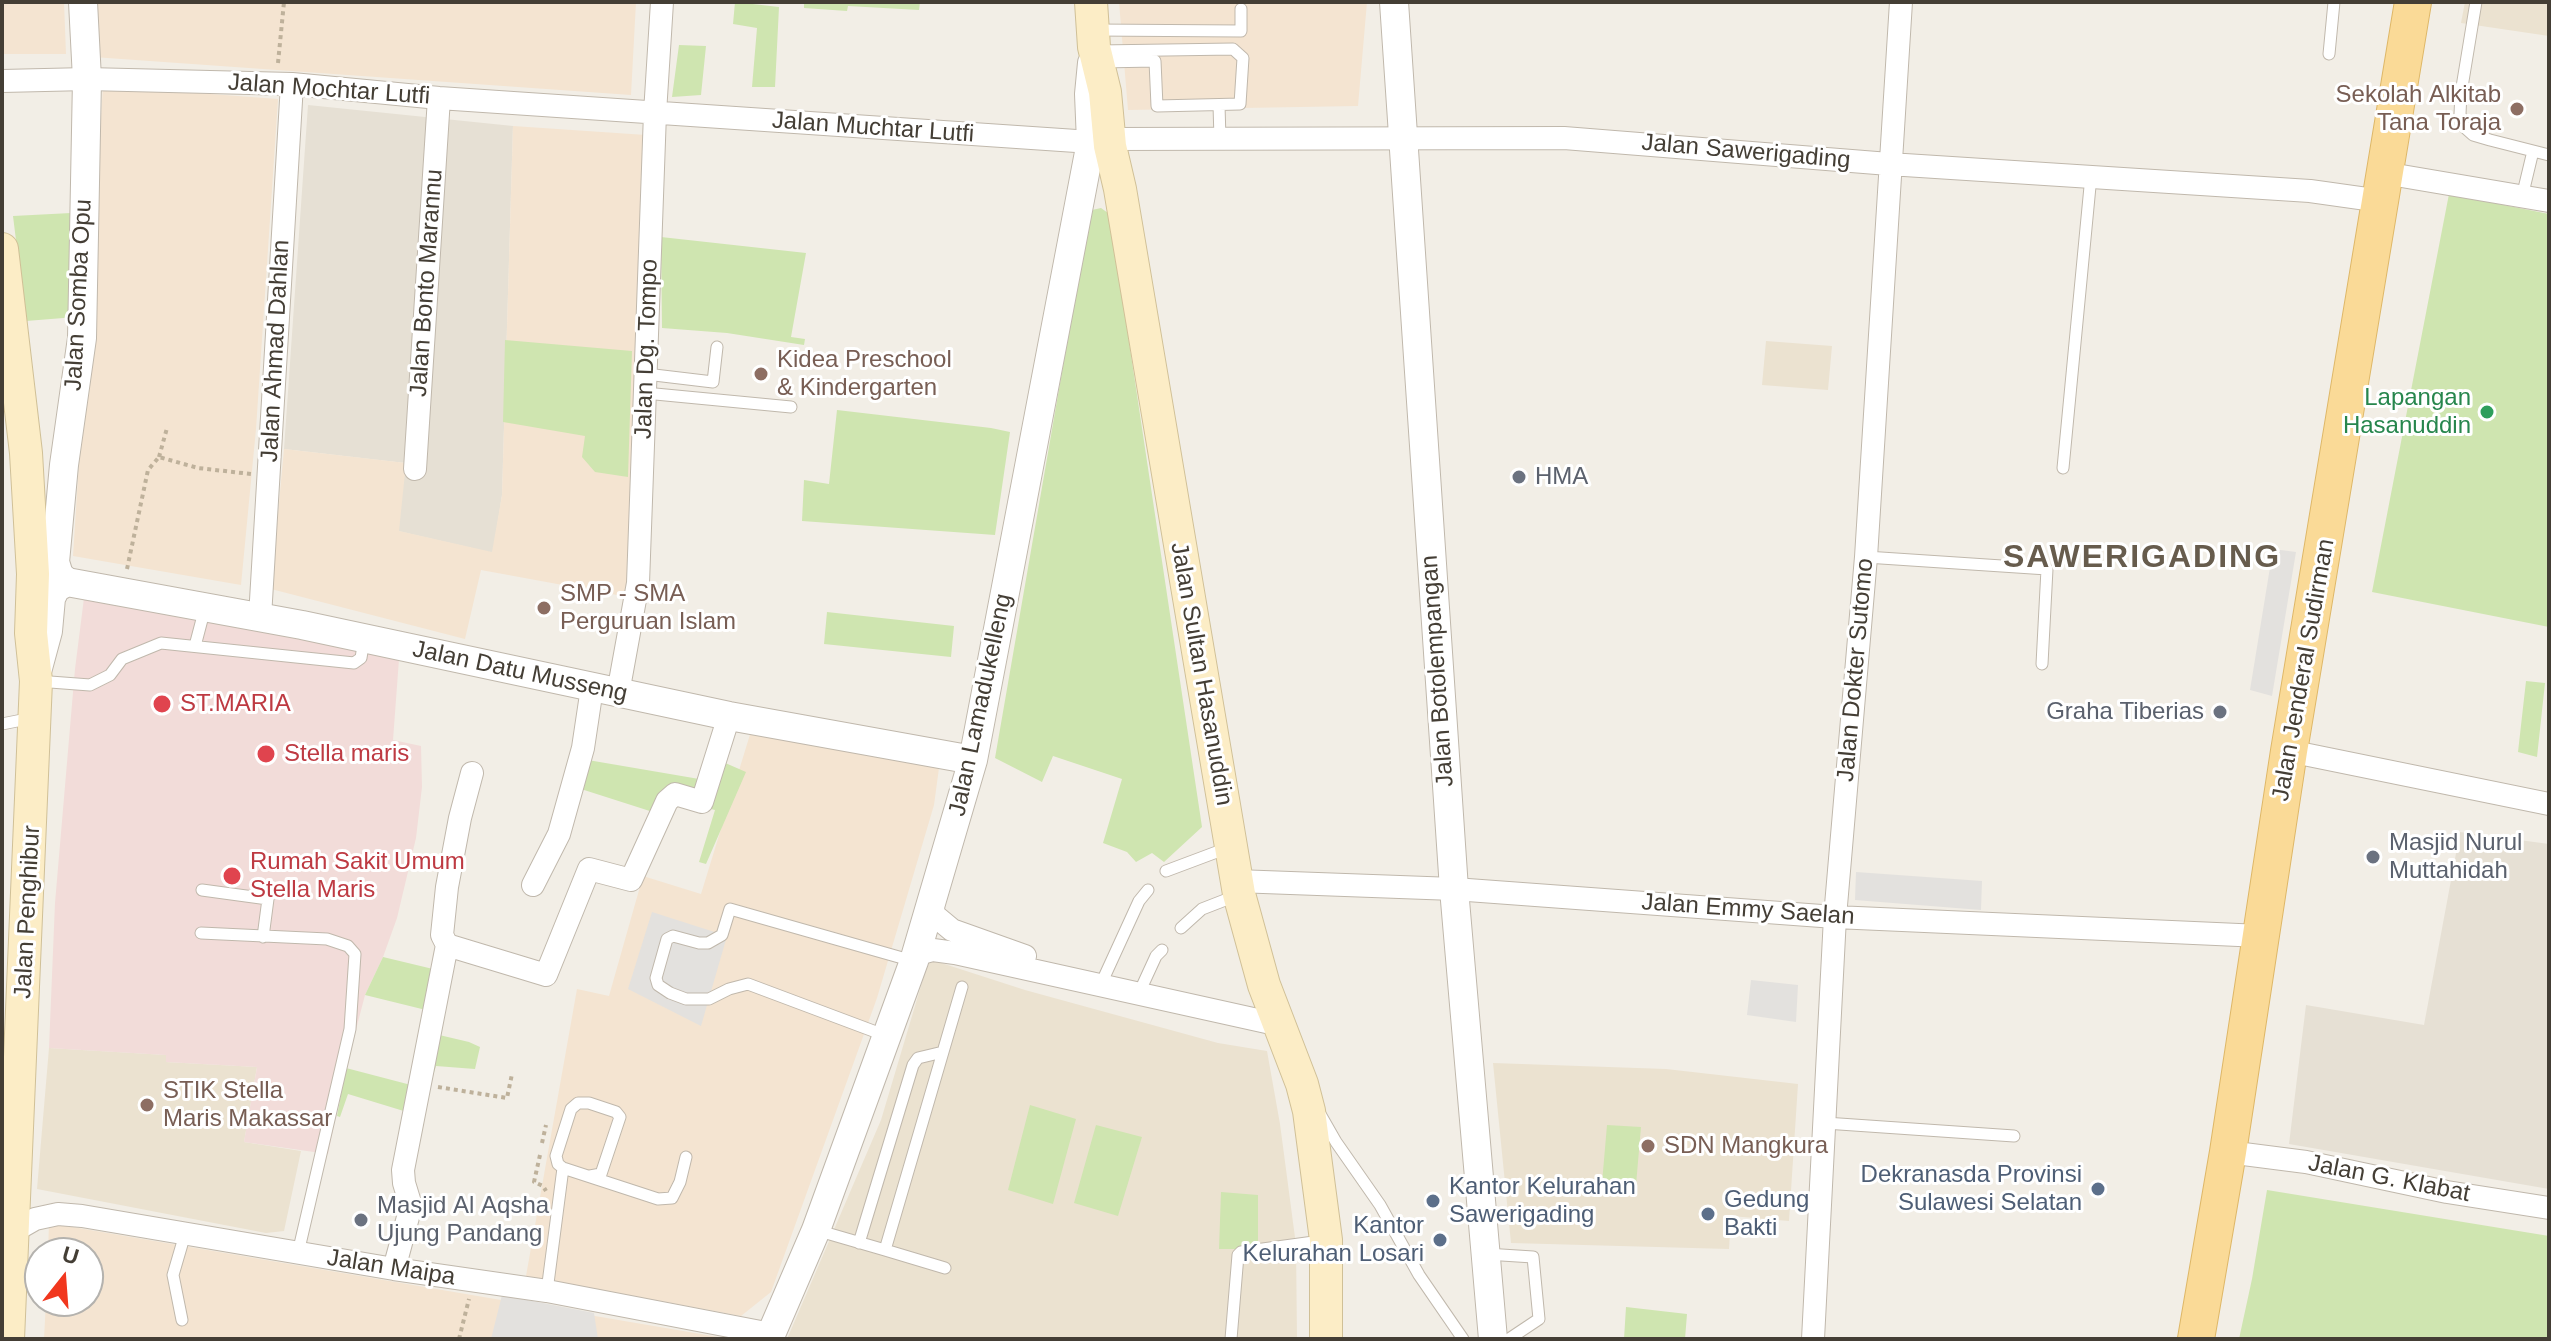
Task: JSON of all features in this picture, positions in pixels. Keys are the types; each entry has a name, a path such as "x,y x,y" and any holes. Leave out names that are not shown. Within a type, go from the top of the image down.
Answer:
{"main road":[{"name":"Jalan Jenderal Sudirman","path":"2196,1339 2289,751 2413,2"},
{"name":"Jalan Sultan Hasanuddin","path":"1094,38 1105,92 1100,141 1238,888 1251,942 1309,1111 1326,1240 1326,1339"},
{"name":"Jalan Penghibur","path":"2,249 4,292 26,453 33,574 31,633 36,678 8,1339"}],"street":[{"name":"Jalan Somba Opu","path":"67,582 59,575 55,562 64,465 82,338 87,79 83,2"},
{"name":"Jalan Dg. Tompo","path":"533,885 559,834 583,748 605,691 638,583 655,113 662,2"},
{"name":"Jalan Botolempangan","path":"1394,2 1454,889 1493,1339"},
{"name":"Jalan Dokter Sutomo","path":"1813,1339 1835,917 1866,557 1901,2"},
{"name":"Jalan Mochtar Lutfi","path":"2,81 87,79 284,84 655,113"},
{"name":"Jalan Ahmad Dahlan","path":"260,617 269,475 284,84"},
{"name":"Jalan Bonto Marannu","path":"415,469 439,98"},
{"name":"Jalan Muchtar Lutfi","path":"655,113 1100,141"},
{"name":"Jalan Sawerigading","path":"1100,141 1564,138 1889,164 2310,191 2383,187 2549,201"},
{"name":"Jalan Lamadukelleng","path":"770,1336 816,1230 914,961 973,760 1100,141"},
{"name":"Jalan Datu Musseng","path":"67,582 302,625 729,716 973,760"},
{"name":"Jalan Penghibur","path":"36,678 48,631 51,598 56,588 67,582"},
{"path":"447,945 546,975 589,869 631,880 667,801 675,794 702,802 729,716"},
{"path":"2289,751 2549,804"},
{"path":"394,1269 411,1206 403,1170 447,945 442,935 447,887 472,773"},
{"name":"Jalan Emmy Saelan","path":"1238,888 1454,889 1835,917 2261,936"},
{"path":"932,901 934,915 952,930 1101,984"},
{"path":"914,961 922,953 933,950 1280,1025"},
{"name":"Jalan G. Klabat","path":"2228,1152 2306,1162 2447,1192 2549,1208"},
{"name":"Jalan Maipa","path":"14,1231 35,1219 58,1214 547,1291 770,1336"}],"lane":[{"path":"2329,54 2334,2"},
{"path":"2476,2 2461,93 2460,114 2464,127 2473,135 2549,155"},
{"path":"1094,38 1241,31 1241,9"},
{"path":"1094,38 1233,49 1243,58 1240,104 1157,106 1155,61 1094,38"},
{"path":"1219,105 1220,139"},
{"path":"2521,198 2533,151"},
{"path":"2063,468 2091,176"},
{"path":"646,383 713,382 717,347"},
{"path":"646,383 791,407"},
{"path":"1866,557 2047,569 2042,664"},
{"path":"195,646 205,607"},
{"path":"294,656 302,625"},
{"path":"36,678 90,685 110,675 122,659 161,643 354,663 361,658 364,639"},
{"path":"2,724 36,717"},
{"path":"1166,871 1231,847"},
{"path":"1181,928 1202,909 1238,888"},
{"path":"202,890 268,899 263,937"},
{"path":"1101,984 1139,901 1148,890"},
{"path":"887,1036 748,984 709,999 697,1000 670,993 658,985 656,978 667,939 673,936 708,943 722,935 730,909 914,961"},
{"path":"201,933 327,939 348,946 355,954 350,1029 340,1044 295,1253"},
{"path":"1139,993 1156,956 1162,950"},
{"path":"885,1250 962,987"},
{"path":"859,1243 913,1065 918,1058 943,1052"},
{"path":"1302,1084 1336,1142 1380,1205 1419,1275 1463,1339"},
{"path":"590,1176 601,1174 620,1117 616,1112 589,1103 578,1103 571,1109 556,1156 563,1168 658,1199 672,1198 680,1182 686,1157"},
{"path":"1825,1123 2014,1136"},
{"path":"547,1291 563,1168"},
{"path":"816,1230 945,1268"},
{"path":"182,1320 173,1275 185,1234"},
{"path":"1231,1339 1238,1255 1241,1252 1326,1240"},
{"path":"1486,1254 1533,1257 1539,1319 1509,1339"}],"path":[{"path":"284,2 284,84"},
{"path":"120,590 130,561 148,470 159,457 167,428"},
{"path":"159,457 198,468 269,475"},
{"path":"420,1083 507,1098 512,1074"},
{"path":"546,1125 534,1182 543,1186 546,1192"},
{"path":"459,1339 474,1281"}],"shaded area":[{"path":"2,2 64,2 66,54 2,54"},
{"path":"91,2 636,2 631,95 93,57"},
{"path":"1119,2 1367,2 1358,106 1128,110"},
{"path":"2465,2 2549,2 2549,36 2461,23"},
{"path":"103,86 278,99 256,429 241,585 73,556"},
{"path":"308,105 513,126 502,495 493,553 398,531 405,463 284,449"},
{"path":"513,126 646,135 628,597 481,570 465,639 271,589 284,449 406,463 399,531 492,552 502,495"},
{"path":"1766,341 1832,346 1828,390 1762,385"},
{"path":"2273,549 2296,552 2272,696 2250,690"},
{"name":"Rumah Sakit Umum Stella Maris","path":"84,598 265,627 399,659 393,740 421,746 422,787 416,838 397,918 365,995 328,1154 244,1142 257,1067 166,1062 166,1055 49,1048 55,903"},
{"path":"752,728 939,768 934,805 877,998 771,1292 741,1316 526,1276 577,989 609,996 643,876 701,894"},
{"path":"2460,832 2549,844 2549,1189 2289,1144 2306,1005 2424,1025"},
{"path":"1856,872 1982,881 1981,910 1855,900"},
{"path":"652,912 727,936 701,1026 628,989"},
{"path":"929,959 1025,990 1218,1043 1267,1051 1296,1245 1297,1339 787,1339 881,1120"},
{"path":"1751,980 1798,985 1796,1022 1747,1015"},
{"name":"STIK Stella Maris Makassar","path":"49,1048 167,1055 166,1062 257,1067 244,1142 301,1151 284,1231 266,1233 37,1189"},
{"name":"SDN Mangkura","path":"1493,1063 1666,1069 1798,1084 1789,1221 1731,1216 1729,1249 1511,1243"},
{"path":"49,1223 730,1339 44,1339 45,1317 104,1317 104,1237 49,1237"},
{"path":"502,1295 594,1313 598,1339 491,1339"}],"green space":[{"path":"735,2 779,7 775,87 752,87 757,28 733,24"},
{"path":"804,2 920,2 919,10 848,6 847,11 804,8"},
{"path":"679,45 706,46 701,95 672,97"},
{"name":"Lapangan Hasanuddin","path":"2449,194 2549,214 2549,627 2372,592"},
{"path":"1101,208 1108,213 1111,222 1202,827 1164,862 1152,853 1136,862 1127,852 1103,843 1122,779 1053,756 1042,782 995,758 1088,222 1092,210"},
{"path":"71,213 76,317 26,321 13,216"},
{"path":"661,237 806,253 791,337 805,339 804,345 727,333 662,328"},
{"path":"505,340 632,351 628,477 595,472 582,457 585,436 503,422"},
{"path":"837,410 1010,432 995,535 802,521 804,480 829,484"},
{"path":"827,612 954,626 951,657 824,644"},
{"path":"2526,681 2545,683 2537,757 2518,752"},
{"path":"582,759 705,780 723,762 746,772 706,864 699,862 715,810 674,800 656,813 581,789"},
{"path":"383,957 433,969 430,1011 365,995"},
{"path":"435,1034 480,1047 475,1069 436,1066 431,1082"},
{"path":"346,1068 411,1085 407,1112 348,1094 340,1117 337,1116"},
{"path":"1030,1105 1076,1119 1053,1204 1008,1190"},
{"path":"1096,1125 1142,1137 1118,1216 1074,1203"},
{"path":"1607,1125 1641,1127 1636,1185 1602,1183"},
{"path":"2267,1190 2549,1236 2549,1339 2239,1339"},
{"path":"1221,1192 1258,1195 1258,1249 1219,1249"},
{"path":"1626,1307 1687,1314 1685,1339 1624,1339"}],"place":[{"name":"Sekolah Alkitab Tana Toraja","path":"2517,109"},
{"name":"Kidea Preschool & Kindergarten","path":"761,374"},
{"name":"Lapangan Hasanuddin","path":"2487,412"},
{"name":"HMA","path":"1519,477"},
{"name":"SMP - SMA Perguruan Islam","path":"544,608"},
{"name":"ST.MARIA","path":"162,704"},
{"name":"Graha Tiberias","path":"2220,712"},
{"name":"Stella maris","path":"266,754"},
{"name":"Masjid Nurul Muttahidah","path":"2373,857"},
{"name":"Rumah Sakit Umum Stella Maris","path":"232,876"},
{"name":"STIK Stella Maris Makassar","path":"147,1105"},
{"name":"SDN Mangkura","path":"1648,1146"},
{"name":"Dekranasda Provinsi Sulawesi Selatan","path":"2098,1189"},
{"name":"Kantor Kelurahan Sawerigading","path":"1433,1201"},
{"name":"Gedung Bakti","path":"1708,1214"},
{"name":"Masjid Al Aqsha Ujung Pandang","path":"361,1220"},
{"name":"Kantor Kelurahan Losari","path":"1440,1240"}],"district":[{"name":"SAWERIGADING","path":"2142,558"}]}
